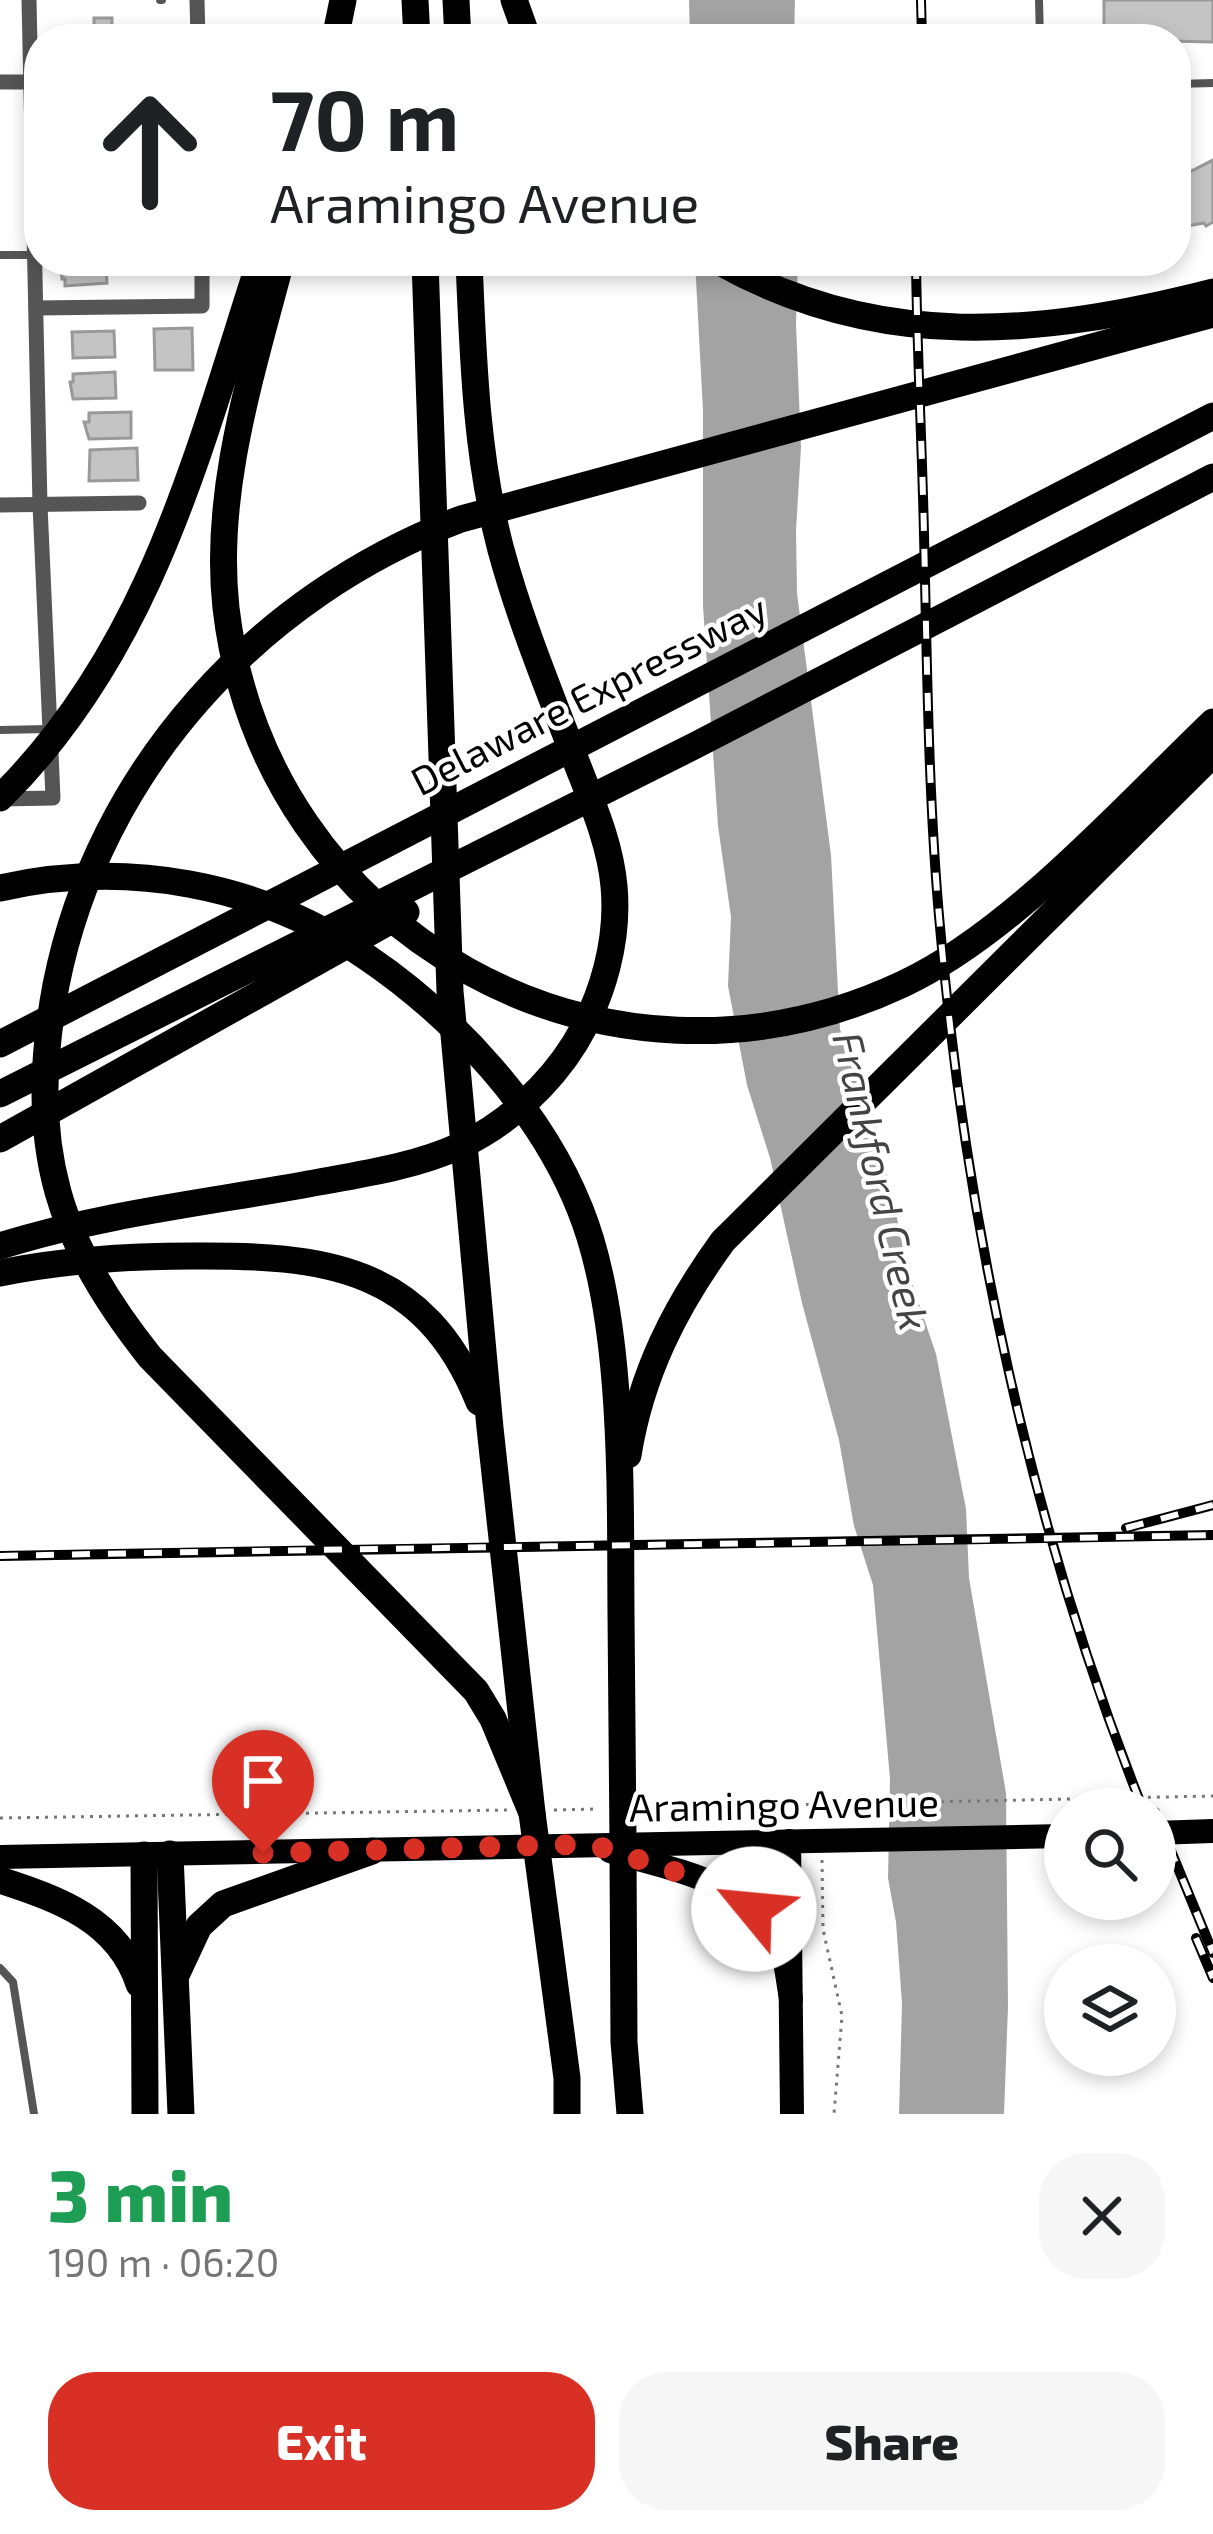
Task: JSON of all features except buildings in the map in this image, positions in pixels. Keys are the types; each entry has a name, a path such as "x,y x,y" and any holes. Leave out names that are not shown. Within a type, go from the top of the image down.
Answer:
{"highway":[{"path":"426,276 450,991 490,1428 568,2114"},
{"path":"0,1246 88,1223 407,1164 485,1132 518,1108 557,1068 595,1004 612,946 614,885 598,820 500,546 483,454 470,276"},
{"path":"747,276 819,308 895,324 994,327 1066,320 1213,292"},
{"path":"262,279 224,527 226,608 252,721 283,788 354,883 424,944 506,991 616,1025 686,1032 763,1028 867,1000 971,944 1035,891 1213,722"},
{"path":"0,798 82,702 142,596 179,511 262,279"},
{"path":"535,1811 476,1690 150,1357 108,1300 73,1233 51,1166 45,1054 70,929 100,851 134,787 187,711 244,650 343,575 420,534 1213,314"},
{"name":"Delaware Expressway","path":"0,1044 1213,416"},
{"path":"0,1094 696,745 1213,477"},
{"path":"0,1139 696,745"},
{"path":"620,1500 633,1427 658,1349 675,1312 723,1241 1213,754"},
{"path":"0,888 75,877 126,876 214,888 304,920 344,942 436,1013 499,1080 534,1124 581,1210 605,1302 620,1500 624,2042 630,2114"},
{"path":"0,1273 131,1256 322,1262 374,1282 422,1315 470,1380 490,1428"},
{"path":"175,1976 200,1926 224,1904 372,1851"},
{"path":"157,1854 175,1976 181,2114"},
{"path":"145,2114 142,1994 157,1854"},
{"path":"0,1880 54,1898 100,1925 134,1970 142,1994"},
{"path":"616,2114 624,2042"}],"main road":[{"path":"1176,1832 1213,1831"},
{"name":"Aramingo Avenue","path":"0,1857 1044,1836"},
{"path":"789,1841 792,2114"},
{"path":"591,1844 737,1892 774,1933 784,1955 791,1999"}],"street":[{"path":"0,798 53,798 36,276"},
{"path":"36,308 202,306 202,276"},
{"path":"0,505 139,503"}],"lane":[{"path":"0,730 50,729"},
{"path":"0,1968 13,1982 34,2114"}],"path":[{"path":"643,1808 1213,1796"},
{"path":"0,1818 596,1809"},
{"path":"821,1881 823,1929 842,2016 834,2114"}],"water":[{"path":"689,0 795,0 794,24 690,24"},
{"name":"Frankford Creek","path":"696,276 798,276 801,447 797,593 831,855 840,1030 865,1077 911,1280 936,1354 966,1509 969,1578 1006,1793 1004,2114 899,2114 902,2003 888,1878 890,1779 873,1585 854,1526 839,1440 770,1158 747,1085 728,986 731,917 718,826 703,606 703,411"}],"railway":[{"path":"921,0 922,24"},
{"path":"916,276 932,821 966,1144 1008,1370 1036,1482 1067,1593 1135,1788"},
{"path":"1126,1528 1213,1505"},
{"path":"0,1556 1213,1535"},
{"path":"1176,1863 1213,1953"},
{"path":"1196,1938 1213,1978"}],"route":[{"path":"263,1853 591,1844 737,1892 754,1909"}]}
